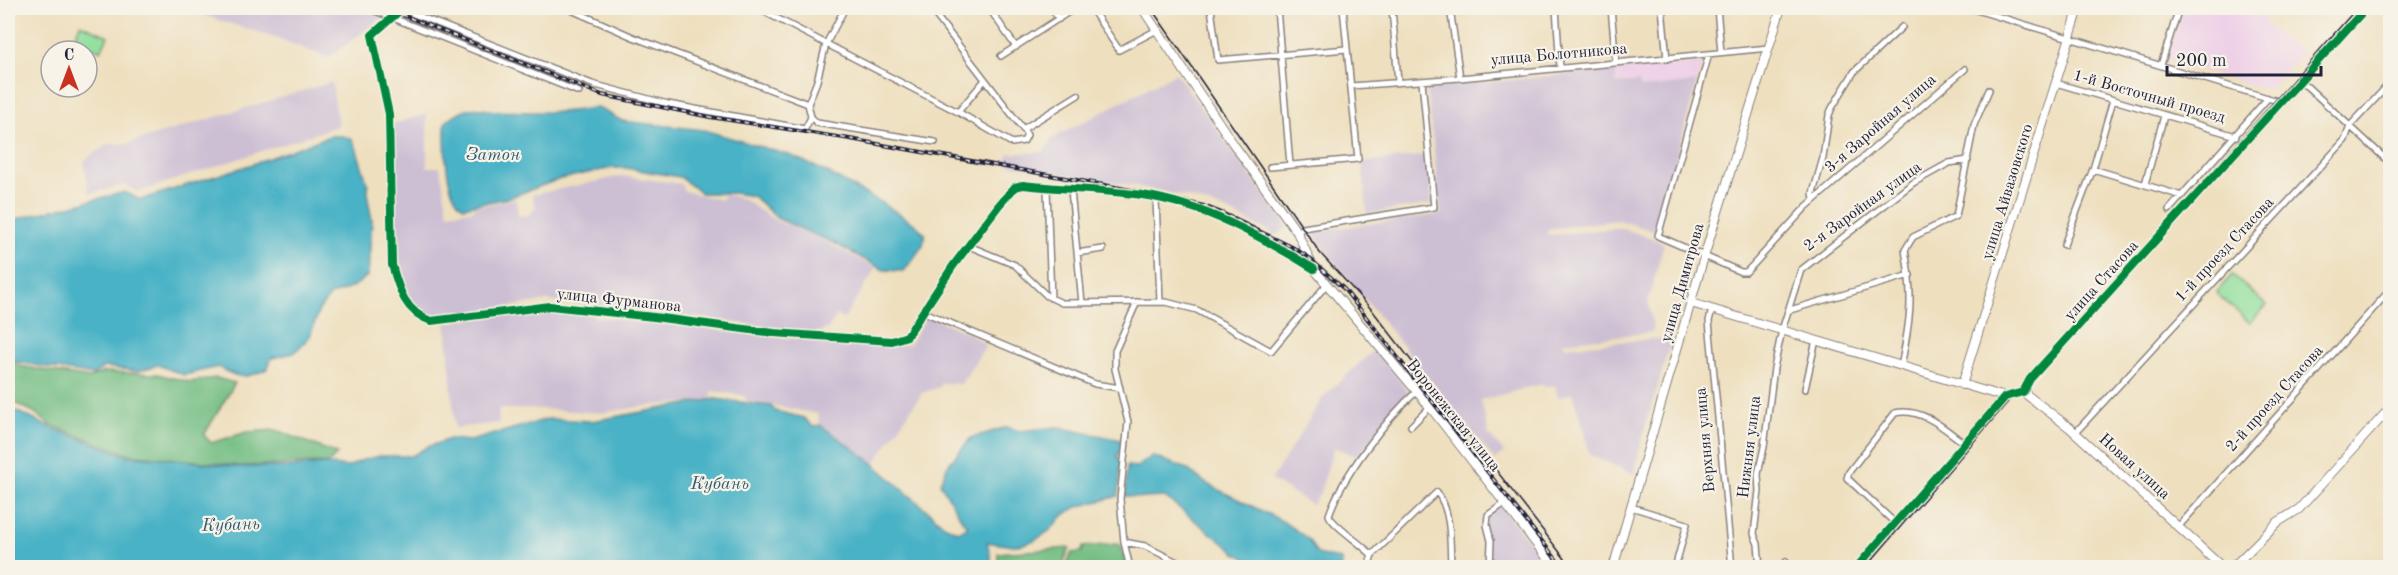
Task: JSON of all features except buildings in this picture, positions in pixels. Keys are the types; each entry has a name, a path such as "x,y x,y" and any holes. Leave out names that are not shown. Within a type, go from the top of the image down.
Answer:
{"street":[{"path":"368,8 579,92"},
{"path":"402,8 592,84 668,104 805,129 811,117"},
{"name":"улица Фурманова","path":"402,8 372,35 389,114 392,265 407,305 413,313 422,318 438,320 550,306 774,333 892,340 907,336 953,266 1015,187 1023,185 1047,188"},
{"path":"567,8 633,37 808,104"},
{"path":"756,8 958,112 1012,143 1024,141 1027,135 1023,129 930,8"},
{"path":"845,8 826,44 817,81 808,104 811,117 817,123 935,142"},
{"path":"989,8 1016,47"},
{"path":"1051,8 1059,19"},
{"path":"1002,56 1075,8"},
{"path":"1091,8 1119,50 1157,30"},
{"name":"Воронежская улица","path":"1142,8 1234,145 1297,232 1314,269 1430,407 1555,567"},
{"path":"1211,8 1218,60 1347,49"},
{"path":"1277,8 1290,165"},
{"path":"1270,167 1358,159 1343,8"},
{"path":"1392,8 1398,82"},
{"path":"1450,8 1460,78"},
{"path":"1556,8 1560,69"},
{"path":"1611,8 1616,63"},
{"path":"1662,8 1667,59"},
{"path":"1717,8 1721,52"},
{"name":"улица Димитрова","path":"1613,567 1704,257 1781,8"},
{"path":"1970,8 2281,102"},
{"name":"улица Айвазовского","path":"1962,385 2079,8"},
{"path":"2161,65 2179,8"},
{"name":"улица Стасова","path":"2023,392 2030,379 2366,8"},
{"path":"1814,200 1813,193 1823,158 1832,108 1854,72 1902,27"},
{"name":"улица Болотникова","path":"1351,86 1560,69 1768,48"},
{"path":"1704,257 1658,236 1709,54"},
{"name":"3-я Заройная улица","path":"1704,257 1746,272 1814,200 1965,69"},
{"path":"958,112 984,81"},
{"path":"1297,232 1303,228 1434,207 1422,81"},
{"path":"2301,81 2391,163"},
{"name":"1-й Восточный проезд","path":"2056,83 2236,136"},
{"name":"1-й проезд Стасова","path":"2075,433 2345,140 2350,126 2391,83"},
{"path":"1901,367 1911,317 1910,275 1905,250 1913,237 1956,216 1974,124 1989,90"},
{"path":"1023,129 1078,95"},
{"path":"2169,210 2268,98"},
{"path":"2064,245 2093,169 2113,100"},
{"path":"2145,184 2164,116"},
{"name":"2-я Заройная улица","path":"1782,330 1801,270 1913,183 1949,163 1968,160"},
{"path":"2093,169 2182,196"},
{"path":"1051,298 1047,188 1143,195 1220,219 1314,269"},
{"path":"1071,190 1082,303"},
{"path":"1156,199 1160,302"},
{"path":"969,246 1015,265 1051,298 1062,303 1160,302 1197,310 1271,351 1327,284"},
{"path":"1077,253 1102,249"},
{"path":"1790,310 1910,275"},
{"name":"2-й проезд Стасова","path":"2180,526 2391,290"},
{"path":"1130,567 1124,542 1120,499 1128,422 1115,369 1115,351 1137,302"},
{"path":"1691,303 2005,397 2023,392"},
{"name":"Верхняя улица","path":"1712,310 1709,321 1732,567"},
{"path":"924,312 1095,384 1120,388"},
{"name":"Нижняя улица","path":"1760,567 1758,544 1754,534 1759,491 1758,474 1782,330"},
{"path":"1805,388 1816,340"},
{"path":"1372,555 1331,522 1329,515 1346,478 1403,404 1416,391"},
{"name":"Новая улица","path":"2023,392 2075,433 2223,567"},
{"path":"1856,567 2005,397"},
{"path":"1411,426 1430,407"},
{"path":"2232,567 2278,522 2299,509 2391,408"},
{"path":"1894,523 1847,478 1861,455 1895,412 1902,411 1931,419 1965,444"},
{"path":"1371,567 1372,555 1437,492 1443,500 1449,528 1451,567"},
{"path":"1491,567 1491,541 1486,525 1488,515 1505,503"},
{"path":"1631,507 1687,524 1675,567"},
{"path":"1124,542 1145,546 1189,567"},
{"path":"1780,567 1786,562"}],"shaded area":[{"path":"179,8 395,8 328,58 277,38"},
{"path":"2183,8 2258,8 2265,22 2282,40 2304,51 2269,90 2166,59"},
{"path":"1702,63 1697,82 1640,88 1638,82 1616,84 1615,70"},
{"path":"1615,70 1616,84 1639,82 1641,88 1697,82 1656,232 1619,220 1547,229 1548,235 1622,228 1664,243 1648,302 1654,332 1563,342 1565,347 1665,338 1670,344 1634,474 1590,455 1573,393 1558,397 1555,385 1544,387 1543,384 1481,400 1489,435 1504,452 1495,460 1311,232 1441,214 1427,88"},
{"path":"1176,73 1288,227 1277,235 1223,209 1190,198 1143,187 1005,164 1008,154 1043,152 1053,138"},
{"path":"332,82 338,126 138,192 125,185 89,193 84,161 108,144 126,144"},
{"path":"427,114 427,167 440,167 448,213 474,210 474,207 516,199 518,216 530,215 536,207 532,195 622,176 681,184 684,191 721,200 724,194 743,199 776,221 801,229 876,268 844,319 837,315 829,328 817,333 623,308 547,301 431,318 412,306 405,296 393,254 393,124"},
{"path":"1427,155 1432,204 1367,214 1362,163"},
{"path":"533,310 588,313 594,314 595,317 780,338 909,345 927,316 968,333 986,345 961,384 941,383 940,387 922,393 875,463 819,423 818,414 745,400 746,396 712,391 711,400 643,406 602,413 498,409 499,423 455,428 446,323"},
{"path":"1375,349 1410,394 1358,457 1334,447 1320,493 1312,505 1271,480 1324,396"},
{"path":"1500,505 1549,567 1487,567 1484,516"}],"green space":[{"path":"80,24 108,36 101,51 99,50 99,39 74,39"},
{"path":"2232,275 2267,305 2250,323 2216,293"},
{"path":"8,358 19,366 89,378 104,372 157,374 190,382 216,378 235,383 204,435 211,443 247,432 276,430 337,454 328,463 241,466 128,454 50,425 34,412 8,400"},
{"path":"1118,544 1122,547 1126,567 1065,567 1072,553 1082,552 1083,547"},
{"path":"1070,548 1061,567 1003,567 998,561 998,553"}],"water":[{"name":"Затон","path":"597,107 622,121 704,130 792,156 826,172 916,225 925,234 923,245 904,271 884,270 834,243 777,218 753,196 734,193 701,193 680,177 626,168 611,168 560,179 508,198 463,207 457,201 449,180 445,143 445,123 455,114 471,108 546,112"},
{"path":"330,136 352,139 368,186 372,221 368,275 350,288 330,295 319,310 310,336 294,353 272,358 267,369 247,376 237,376 218,367 184,375 158,365 138,371 104,367 93,375 17,362 8,355 8,221 125,192 140,200 250,165"},
{"name":"Кубань","path":"715,399 771,406 775,411 804,418 813,427 820,425 867,458 944,525 959,532 968,526 940,483 948,465 971,438 1007,427 1020,431 1057,427 1121,440 1123,448 1117,456 1121,463 1118,496 1071,510 1049,531 1033,541 1020,545 987,542 993,567 8,568 8,407 49,427 128,456 239,467 324,464 348,467 380,456 412,456 427,447 450,439 470,441 548,419 592,421"},
{"path":"1152,456 1187,469 1207,484 1282,521 1308,539 1317,554 1341,560 1342,567 1260,567 1236,553 1165,497 1125,496 1127,466 1137,467"}],"tram line":[{"path":"1151,8 1320,253 1372,310 1572,568"},
{"path":"1865,568 2013,396 2357,8"}],"railway":[{"path":"385,8 602,95 710,117 850,139 1143,192 1204,206 1222,213 1292,247 1308,257 1344,289 1563,568"}],"cycle path":[{"path":"403,8 372,35 389,114 392,265 404,299 415,312 431,321 550,306 774,333 892,341 907,336 953,266 999,205 1015,187 1023,185 1165,199 1231,223 1314,269"},
{"path":"1856,568 2005,397 2023,392 2030,379 2366,8"}]}
